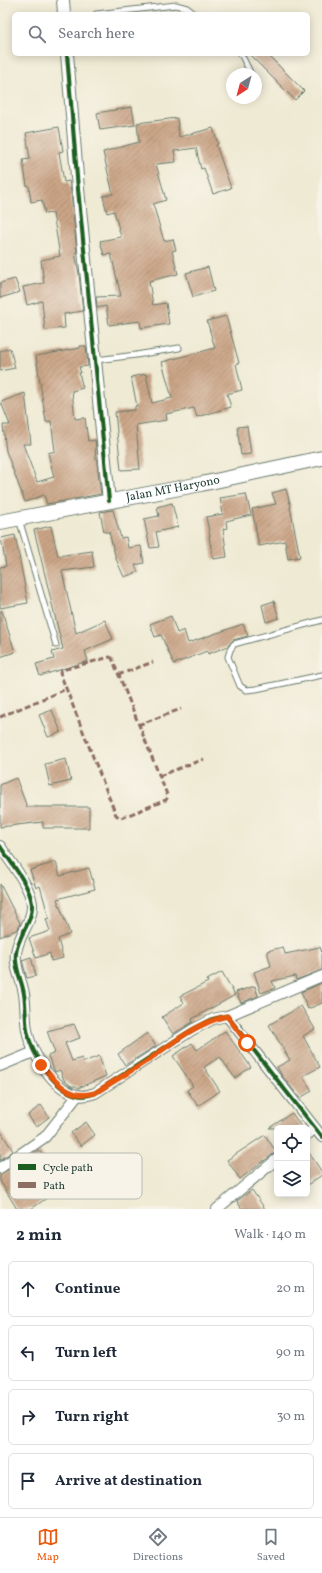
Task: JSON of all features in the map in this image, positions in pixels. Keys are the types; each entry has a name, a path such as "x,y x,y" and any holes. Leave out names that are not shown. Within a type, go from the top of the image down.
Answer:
{"main road":[{"name":"Jalan MT Haryono","path":"0,522 201,484 322,458"}],"street":[{"path":"63,0 64,12"},
{"path":"67,56 78,189 109,501"},
{"path":"0,846 25,884 32,903 32,913 19,940 16,954 17,970 24,993 27,1031 34,1052 41,1065 63,1088 78,1096 95,1093 192,1030 322,976"},
{"path":"227,1016 322,1137"},
{"path":"0,1066 34,1052"},
{"path":"22,1153 45,1137 78,1096"},
{"path":"310,1132 315,1128"},
{"path":"0,1168 10,1161"},
{"path":"216,1209 275,1161"}],"lane":[{"path":"114,12 176,5 186,8 192,12"},
{"path":"242,56 248,68"},
{"path":"96,360 179,348"},
{"path":"18,519 56,645"},
{"path":"322,620 234,644 228,657 240,686 246,690 322,675"}],"building":[{"path":"251,56 269,56 304,91 295,100"},
{"path":"132,107 135,125 100,130 97,113"},
{"path":"177,118 179,137 213,128 218,144 216,145 231,188 213,194 204,168 201,169 196,148 174,151 176,162 156,164 166,200 153,204 164,241 173,239 176,250 172,251 178,274 149,281 153,305 166,303 169,324 141,328 140,321 109,325 106,306 97,308 96,297 121,296 111,254 104,255 100,241 121,237 114,211 107,213 103,196 113,194 103,152 139,142 137,123"},
{"path":"59,127 63,151 59,152 64,182 69,181 71,192 77,252 75,252 83,311 64,314 65,328 45,330 42,301 27,305 23,287 44,283 41,260 60,256 53,213 45,214 42,200 31,202 23,160 30,159 26,133"},
{"path":"208,267 214,291 193,297 186,273"},
{"path":"15,279 20,292 0,298 0,283"},
{"path":"226,316 239,363 236,364 242,390 227,394 231,407 197,417 194,408 166,414 167,420 136,425 140,469 121,470 115,412 135,410 135,406 137,406 131,377 146,374 152,403 172,398 162,362 215,348 207,321"},
{"path":"80,346 86,346 88,366 79,367 83,388 72,391 75,419 85,418 88,441 95,440 101,494 47,504 44,495 25,502 6,451 3,425 10,425 1,402 25,393 31,444 23,444 37,482 54,477 48,453 55,451 51,421 46,422 36,356 80,348"},
{"path":"10,348 15,368 0,371 0,351"},
{"path":"247,426 251,454 241,455 237,427"},
{"path":"286,489 291,507 300,557 288,559 285,541 259,546 252,509 276,504 272,493"},
{"path":"246,494 251,515 226,521 227,528 223,529 227,557 213,559 206,517 223,514 220,498"},
{"path":"172,503 178,527 156,532 159,547 150,548 144,519 159,516 157,507"},
{"path":"113,510 121,538 126,537 128,548 141,546 144,563 135,565 138,572 124,577 116,559 109,532 104,532 100,512"},
{"path":"51,526 58,556 92,551 94,567 62,571 76,633 105,620 113,639 85,651 88,661 40,676 36,664 54,659 52,652 63,649 34,530"},
{"path":"15,535 28,603 0,608 0,567 6,566 1,538"},
{"path":"274,601 279,618 266,622 262,605"},
{"path":"0,611 2,611 15,652 0,657"},
{"path":"171,616 177,633 184,630 188,643 243,624 248,636 233,640 228,646 208,654 207,651 174,664 161,635 155,637 150,624"},
{"path":"52,710 61,732 48,737 39,715"},
{"path":"66,759 71,781 50,786 45,764"},
{"path":"16,778 27,807 89,807 89,828 43,828 43,822 0,827 0,785"},
{"path":"56,862 60,876 89,868 95,889 57,899 70,934 58,939 63,958 51,961 50,953 36,958 29,938 50,931 46,919 49,918 40,886 36,888 30,870"},
{"path":"0,884 20,923 18,929 0,937"},
{"path":"283,947 285,954 320,947 322,953 322,970 296,980 295,976 272,981 275,988 261,993 254,972 271,966 267,951"},
{"path":"31,957 36,976 27,978 22,960"},
{"path":"222,972 235,995 192,1019 193,1022 173,1034 162,1017 184,1003 180,996 208,982 207,980"},
{"path":"322,983 322,1003 308,1009 301,992"},
{"path":"255,986 258,996 241,1003 236,992"},
{"path":"301,1006 315,1029 303,1036 320,1067 303,1076 312,1091 300,1098 282,1076 277,1067 290,1060 269,1025"},
{"path":"74,1024 80,1038 65,1043 72,1061 82,1058 84,1062 99,1056 106,1076 78,1088 76,1086 71,1086 64,1080 60,1070 55,1072 48,1056 55,1053 47,1031"},
{"path":"225,1031 251,1067 235,1078 220,1057 204,1067 220,1091 198,1106 187,1090 193,1086 173,1056 192,1043 197,1050"},
{"path":"147,1033 156,1046 125,1065 118,1054"},
{"path":"41,1105 49,1117 36,1127 28,1115"},
{"path":"292,1113 300,1125 274,1125 274,1128 269,1128"},
{"path":"86,1122 95,1135 81,1146 71,1133"},
{"path":"0,1130 13,1151 0,1160"},
{"path":"265,1135 274,1148 274,1154 240,1179 227,1160"},
{"path":"310,1154 322,1172 322,1175 310,1183"},
{"path":"10,1168 10,1197 0,1181 0,1174"},
{"path":"252,1190 265,1209 242,1209 237,1201"},
{"path":"11,1199 45,1199 31,1209 17,1209"}],"marked path":[{"path":"110,657 112,658 168,797 166,800 121,818 116,815 60,673 62,670 110,657"},
{"path":"118,675 153,662"},
{"path":"0,717 66,689"},
{"path":"138,725 181,709"},
{"path":"159,776 204,759"}],"cycle path":[{"path":"67,56 78,189 109,501"},
{"path":"0,846 28,889 32,904 32,911 28,923 19,940 16,953 17,969 24,994 29,1039 44,1069 60,1086 79,1096 86,1096 95,1093 192,1030 213,1019 227,1016 322,1137"}],"route":[{"path":"41,1065 51,1077 69,1092 78,1096 88,1095 95,1093 192,1030 214,1020 227,1016 247,1043"}]}
